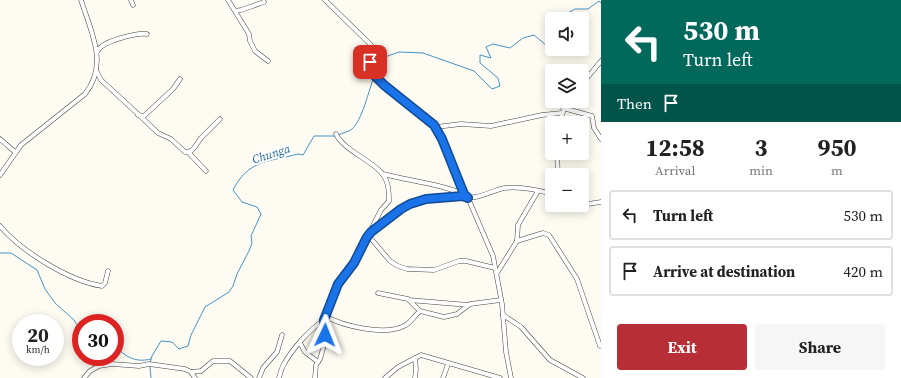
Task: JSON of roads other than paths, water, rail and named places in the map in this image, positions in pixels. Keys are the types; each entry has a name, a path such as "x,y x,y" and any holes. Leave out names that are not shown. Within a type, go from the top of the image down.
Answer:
{"street":[{"path":"0,175 15,152 85,94 94,84 97,72 97,52 81,0"},
{"path":"228,0 249,34 250,41 255,51 268,61"},
{"path":"325,0 371,45 374,51 369,67 373,73 384,85 436,127 461,124 491,126 542,115 562,114 563,108 592,116 596,131 601,139"},
{"path":"235,11 264,2"},
{"path":"97,52 104,44 132,35 147,34"},
{"path":"589,76 601,61"},
{"path":"97,72 101,80 138,115 158,133 171,139 185,152 188,152 206,171"},
{"path":"138,115 144,116 173,88 180,79"},
{"path":"188,152 194,148 200,138 220,119"},
{"path":"434,125 442,139 464,194 468,198 493,256 501,300 511,378"},
{"path":"336,135 341,143 383,174 402,179 431,183 464,194"},
{"path":"0,139 15,152"},
{"path":"278,378 288,359 300,343 324,318 338,284 354,263 381,210 389,201 387,183 383,174"},
{"path":"370,233 401,209 415,202 437,198 468,198 490,194 505,188 519,187 545,192"},
{"path":"497,273 517,241 518,225 538,191"},
{"path":"589,204 601,202"},
{"path":"0,226 18,245 68,274 102,286 105,283 108,271"},
{"path":"370,233 390,261 403,268 434,270 459,261 466,261 495,268"},
{"path":"517,241 543,233 549,235 577,280 600,346"},
{"path":"378,294 409,300 468,305 501,300"},
{"path":"409,300 420,311 447,316 457,314 468,305"},
{"path":"324,318 349,326 383,330 403,327 410,323 420,311"},
{"path":"503,315 518,324 550,360 583,378"},
{"path":"315,378 316,365 322,353 325,338 324,318"},
{"path":"259,378 263,368 276,352 282,335"},
{"path":"300,343 305,352 318,362"},
{"path":"385,378 398,367 421,355 500,378"},
{"path":"415,358 415,378"},
{"path":"191,372 201,371 213,361 230,361 251,378"},
{"path":"84,378 90,371 99,366 112,364 139,366 159,364 185,369 191,372 195,378"},
{"path":"443,378 448,364"},
{"path":"484,378 486,373"}],"waterway":[{"name":"Chunga","path":"570,12 575,9 588,9 599,1 601,3"},
{"name":"Chunga","path":"376,74 382,58 399,52 423,53 474,71 492,89 500,86 498,78 480,63 480,55 491,58 486,47 493,44 510,48 523,38 534,35 545,44"},
{"name":"Chunga","path":"338,135 351,130 356,125 374,77"},
{"name":"Chunga","path":"150,363 152,356 161,341 172,342 179,349 188,346 191,335 205,307 229,292 233,286 237,274 249,251 252,243 251,236 261,214 257,207 242,202 233,190 239,180 245,173 260,164 298,154 303,155 314,136 335,136"},
{"path":"0,253 11,253 37,270 45,289 55,303 72,318"},
{"path":"124,354 135,360 151,359"},
{"name":"Chunga","path":"150,367 151,378"}]}
